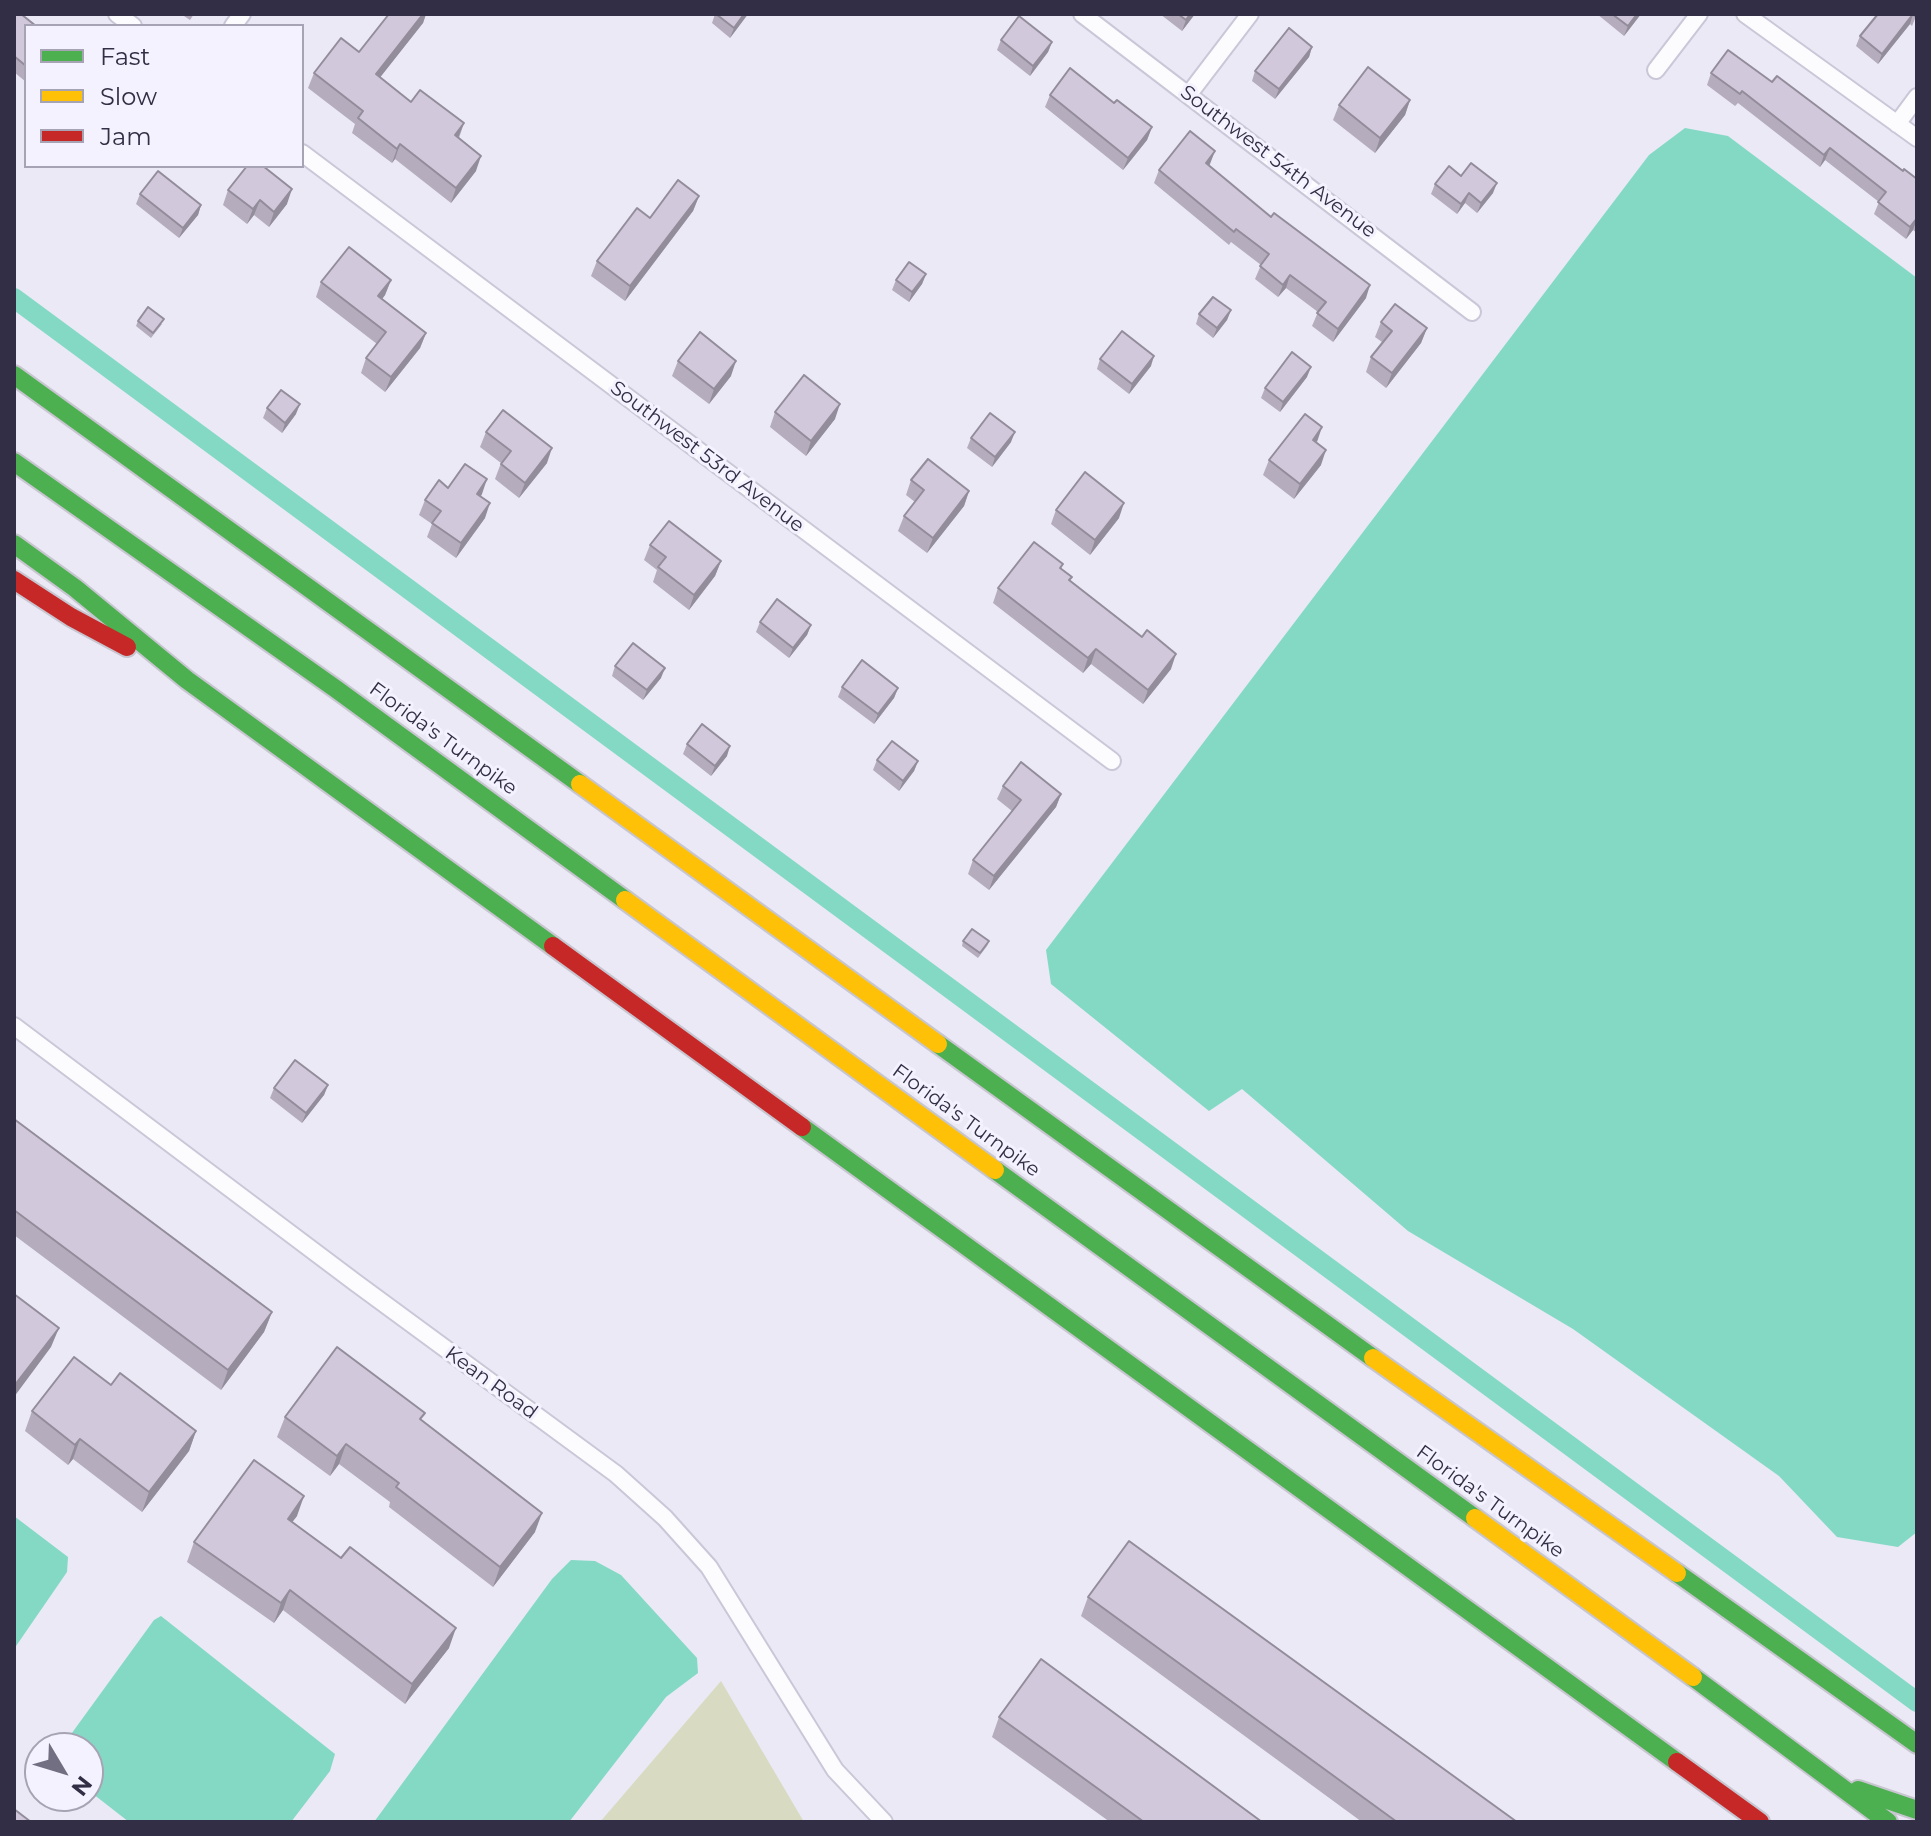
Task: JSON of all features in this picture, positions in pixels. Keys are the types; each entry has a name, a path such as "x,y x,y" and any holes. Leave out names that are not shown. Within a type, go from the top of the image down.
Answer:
{"highway":[{"path":"14,375 1272,1286 1917,1744"},
{"name":"Florida's Turnpike","path":"14,462 336,689 1604,1611 1888,1822"},
{"path":"14,544 75,588 187,680 1760,1822"},
{"path":"14,580 71,617 187,680"},
{"path":"1830,1780 1917,1810"}],"street":[{"name":"Southwest 54th Avenue","path":"1082,14 1472,312"},
{"path":"1189,94 1250,14"},
{"path":"1656,70 1699,14"},
{"path":"1745,14 1917,138"},
{"path":"1897,124 1917,97"},
{"name":"Southwest 53rd Avenue","path":"304,155 1112,761"},
{"name":"Kean Road","path":"14,1026 616,1474 665,1518 709,1567 835,1770 884,1822"}],"shaded area":[{"path":"1685,128 1728,136 1917,278 1917,1532 1898,1547 1837,1537 1779,1476 1573,1329 1408,1231 1242,1089 1209,1111 1051,984 1046,950 1649,155"},
{"path":"14,1516 68,1557 67,1572 14,1649"},
{"path":"571,1560 595,1561 621,1575 697,1658 698,1673 666,1697 569,1822 374,1822 552,1579"},
{"path":"161,1616 335,1754 330,1771 291,1822 129,1822 104,1802 104,1732 73,1732 154,1620"},
{"path":"721,1681 804,1822 600,1822"}],"building":[{"path":"14,14 21,14 34,24 24,24 24,64 14,56"},
{"path":"389,14 423,14 376,74 411,102 420,90 464,123 455,135 481,156 456,188 400,144 397,149 358,118 363,111 314,73 341,38 359,52"},
{"path":"716,14 744,14 734,28"},
{"path":"1612,14 1637,14 1628,26"},
{"path":"1878,14 1913,14 1882,54 1860,36"},
{"path":"1019,16 1052,42 1033,66 1001,40"},
{"path":"1289,28 1312,47 1279,89 1255,71"},
{"path":"1728,50 1772,82 1777,76 1917,179 1917,218 1910,227 1878,202 1886,192 1830,148 1824,155 1742,91 1740,94 1711,73"},
{"path":"1368,67 1410,100 1380,138 1339,105"},
{"path":"1070,68 1114,103 1117,100 1152,127 1128,158 1050,95"},
{"path":"1190,131 1215,151 1206,163 1271,217 1274,213 1370,285 1338,329 1317,313 1326,302 1290,275 1283,285 1260,266 1269,254 1236,229 1234,232 1159,170"},
{"path":"1471,163 1497,183 1481,203 1469,193 1461,204 1435,184 1449,166 1461,176"},
{"path":"245,168 266,168 292,189 274,212 260,200 253,209 228,190"},
{"path":"158,171 201,205 183,228 140,194"},
{"path":"678,180 699,196 630,286 597,261 637,208 650,218"},
{"path":"349,247 391,280 378,296 426,333 391,377 366,358 386,332 321,282"},
{"path":"909,262 926,274 912,292 896,280"},
{"path":"1213,297 1231,310 1217,328 1199,314"},
{"path":"1395,304 1427,328 1392,373 1371,357 1392,331 1381,322"},
{"path":"148,307 164,319 153,333 138,321"},
{"path":"1122,331 1154,356 1132,384 1100,359"},
{"path":"700,332 736,361 714,389 678,361"},
{"path":"1292,352 1311,367 1283,402 1265,388"},
{"path":"804,375 840,404 811,441 775,412"},
{"path":"281,390 300,404 285,423 267,408"},
{"path":"503,410 552,448 525,483 501,464 511,451 486,432"},
{"path":"990,413 1015,432 995,457 971,438"},
{"path":"1305,414 1322,427 1313,440 1326,450 1300,484 1269,460"},
{"path":"928,459 969,491 933,538 904,516 924,490 911,480"},
{"path":"465,464 487,479 477,494 490,503 461,543 432,523 441,511 425,500 439,480 448,488"},
{"path":"1085,472 1124,503 1095,540 1056,510"},
{"path":"669,521 721,561 694,595 658,567 666,557 650,545"},
{"path":"1034,542 1063,564 1060,568 1072,577 1069,580 1142,637 1147,630 1176,654 1148,690 1096,649 1088,658 998,588"},
{"path":"777,599 811,625 793,648 760,622"},
{"path":"633,643 665,668 647,690 615,666"},
{"path":"862,660 898,688 878,714 842,687"},
{"path":"702,724 730,746 715,766 687,744"},
{"path":"892,741 918,761 903,781 877,760"},
{"path":"1021,762 1061,794 994,876 973,860 1021,800 1003,786"},
{"path":"972,929 989,941 980,953 963,941"},
{"path":"295,1060 328,1085 306,1113 274,1088"},
{"path":"14,1119 272,1312 228,1370 14,1210"},
{"path":"14,1294 59,1328 14,1386"},
{"path":"337,1347 425,1413 420,1419 542,1513 500,1567 396,1487 399,1483 346,1444 337,1456 285,1417"},
{"path":"74,1357 111,1385 120,1373 196,1431 149,1492 80,1439 75,1445 32,1411"},
{"path":"254,1460 304,1496 288,1519 341,1558 350,1547 456,1628 412,1684 290,1590 281,1603 194,1542"},
{"path":"1129,1541 1517,1822 1397,1822 1088,1597"},
{"path":"1041,1659 1262,1822 1144,1822 999,1717"},
{"path":"14,1809 31,1822 14,1822"}],"waterway":[{"path":"14,298 1917,1702"}],"traffic: fast":[{"path":"14,375 580,784"},
{"path":"14,462 336,689 625,900"},
{"path":"14,544 75,588 187,680 553,946"},
{"path":"938,1044 1373,1358"},
{"path":"802,1127 1677,1762"},
{"path":"995,1170 1475,1518"},
{"path":"1677,1573 1917,1744"},
{"path":"1693,1677 1888,1822"},
{"path":"1858,1790 1917,1810"}],"traffic: slow":[{"path":"580,784 938,1044"},
{"path":"625,900 995,1170"},
{"path":"1373,1358 1677,1573"},
{"path":"1475,1518 1693,1677"}],"traffic: jam":[{"path":"14,580 71,617 127,647"},
{"path":"553,946 802,1127"},
{"path":"1677,1762 1760,1822"}]}
